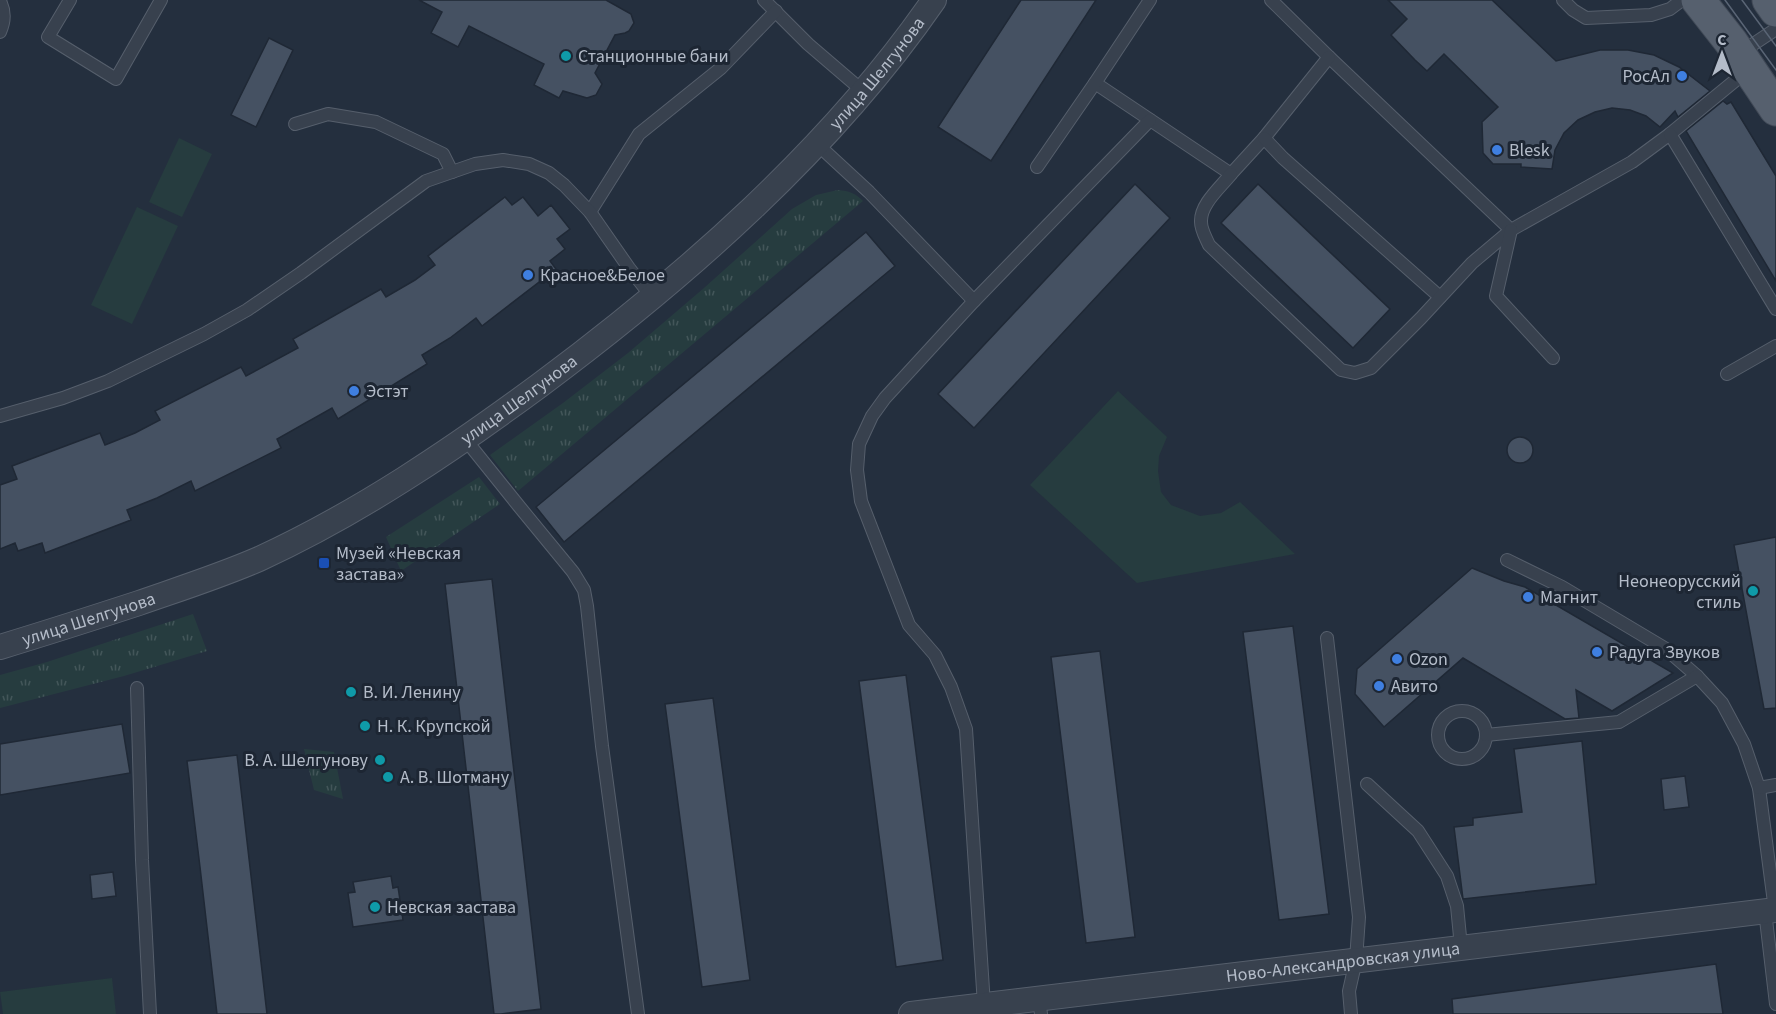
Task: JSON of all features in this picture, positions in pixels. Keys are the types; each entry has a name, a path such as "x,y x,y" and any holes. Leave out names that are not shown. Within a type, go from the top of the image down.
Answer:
{"main road":[{"path":"1698,0 1744,61 1776,109"},
{"path":"1769,0 1776,10"}],"street":[{"name":"улица Шелгунова","path":"0,647 198,583 257,559 308,535 388,489 465,439 596,343 733,226 817,144 864,92 934,0"},
{"name":"Ново-Александровская улица","path":"911,1014 984,1005 1040,1006 1356,960 1772,911"}],"lane":[{"path":"70,0 48,37 116,79 161,0"},
{"path":"764,0 808,44 864,92"},
{"path":"1037,167 1150,0"},
{"path":"1271,0 1511,230"},
{"path":"1563,0 1586,18 1652,15 1670,9 1682,0"},
{"path":"0,1 5,10 0,32"},
{"path":"590,212 639,134 722,68 776,12"},
{"path":"1329,57 1204,208 1200,220 1209,245 1341,370 1355,373 1371,368 1472,263 1511,230 1632,162 1670,134 1776,29"},
{"path":"1095,83 1232,174"},
{"path":"295,124 328,114 376,122 443,154 452,172"},
{"path":"984,1005 966,729 951,687 935,655 909,625 861,501 857,470 859,444 872,416 885,398 974,301 1150,120"},
{"path":"1670,134 1776,309"},
{"path":"1264,138 1283,158 1440,297"},
{"path":"817,144 869,192 974,301"},
{"path":"0,416 63,398 108,381 204,334 247,310 301,273 426,181 475,164 503,160 529,164 549,173 590,212 652,297"},
{"path":"1511,230 1496,296 1553,358"},
{"path":"1727,374 1776,346"},
{"path":"465,439 573,572 584,590 602,746 638,1014"},
{"path":"1507,560 1562,587 1666,649 1697,675 1722,704 1744,744 1759,788 1772,911 1776,1004"},
{"path":"1327,638 1359,917 1356,960 1349,991 1351,1014"},
{"path":"1486,735 1619,722 1697,675"},
{"path":"137,688 142,870 150,1014"},
{"path":"1462,710 1479,718 1486,735 1479,752 1468,759 1455,759 1440,747 1437,735 1444,718 1462,710"},
{"path":"1367,784 1418,831 1448,876 1457,906 1461,947"},
{"path":"1759,788 1776,785"}],"green space":[{"path":"179,138 212,154 182,217 149,202"},
{"path":"838,190 852,193 863,201 518,491 490,455 628,353 792,209 816,195"},
{"path":"137,207 178,226 132,324 91,305"},
{"path":"1118,391 1167,437 1159,456 1158,471 1161,492 1171,505 1200,516 1221,513 1240,502 1295,554 1137,583 1030,485"},
{"path":"479,477 500,504 401,571 386,537"},
{"path":"193,614 207,651 124,676 0,708 0,675"},
{"path":"304,749 334,752 343,799 314,790"},
{"path":"112,978 116,1014 3,1014 0,992"}],"building":[{"name":"Станционные бани","path":"419,0 606,0 631,14 634,23 629,31 615,35 595,73 602,84 596,95 587,98 563,91 559,98 534,85 544,64 469,26 458,47 431,33 442,12"},
{"path":"1021,0 1096,0 991,161 938,127"},
{"path":"1388,0 1492,0 1556,61 1600,50 1628,50 1654,55 1679,67 1710,91 1678,117 1675,111 1660,127 1646,116 1630,110 1612,108 1595,112 1578,120 1564,133 1555,150 1552,169 1521,167 1521,164 1493,164 1483,153 1482,122 1498,107 1444,54 1427,71 1415,60 1391,35 1407,19"},
{"path":"269,38 293,50 256,127 231,115"},
{"path":"1723,101 1727,104 1731,102 1776,176 1776,281 1686,131"},
{"path":"1135,184 1170,218 974,428 938,394"},
{"path":"1258,184 1390,309 1353,348 1221,223"},
{"path":"505,197 512,205 523,197 538,216 551,205 570,229 557,239 565,249 550,261 556,269 482,326 476,318 450,338 422,355 427,364 338,419 332,408 277,439 281,448 195,491 191,481 127,510 131,520 45,553 42,543 18,551 15,543 0,549 0,485 17,479 12,466 100,433 105,445 135,433 160,420 155,411 241,367 246,376 298,348 293,339 381,289 386,297 415,280 435,265 428,256"},
{"path":"866,232 895,266 564,542 536,507"},
{"path":"1520,437 1529,441 1533,450 1529,459 1520,463 1511,459 1507,450 1511,441"},
{"path":"1776,537 1776,708 1764,709 1734,545"},
{"path":"1472,568 1525,587 1673,673 1612,711 1576,690 1579,718 1565,719 1463,658 1384,727 1355,694 1357,669"},
{"path":"492,579 541,1009 501,1014 494,1014 445,584"},
{"path":"1293,626 1329,914 1279,920 1243,632"},
{"path":"1100,651 1135,937 1086,943 1051,657"},
{"path":"906,675 943,960 896,967 859,681"},
{"path":"713,698 750,980 702,987 665,704"},
{"path":"122,724 130,773 0,795 0,744"},
{"path":"1582,741 1596,884 1463,899 1454,827 1473,825 1473,818 1522,812 1514,749"},
{"path":"237,755 267,1014 217,1014 187,761"},
{"path":"1685,776 1689,807 1664,810 1661,779"},
{"path":"113,872 116,896 92,899 90,875"},
{"name":"Невская застава","path":"391,876 393,888 398,887 403,920 353,927 348,893 355,892 353,882"},
{"path":"1716,964 1723,1014 1453,1014 1452,999"}],"tram line":[{"path":"1725,0 1776,70"},
{"path":"1742,0 1776,46"}],"place":[{"name":"Станционные бани","path":"566,56"},
{"name":"РосАл","path":"1682,76"},
{"name":"Blesk","path":"1497,150"},
{"name":"Красное&Белое","path":"528,275"},
{"name":"Эстэт","path":"354,391"},
{"name":"Музей «Невская застава»","path":"324,563"},
{"name":"Неонеорусский стиль","path":"1753,591"},
{"name":"Магнит","path":"1528,597"},
{"name":"Радуга Звуков","path":"1597,652"},
{"name":"Ozon","path":"1397,659"},
{"name":"Авито","path":"1379,686"},
{"name":"В. И. Ленину","path":"351,692"},
{"name":"Н. К. Крупской","path":"365,726"},
{"name":"В. А. Шелгунову","path":"380,760"},
{"name":"А. В. Шотману","path":"388,777"},
{"name":"Невская застава","path":"375,907"}]}
